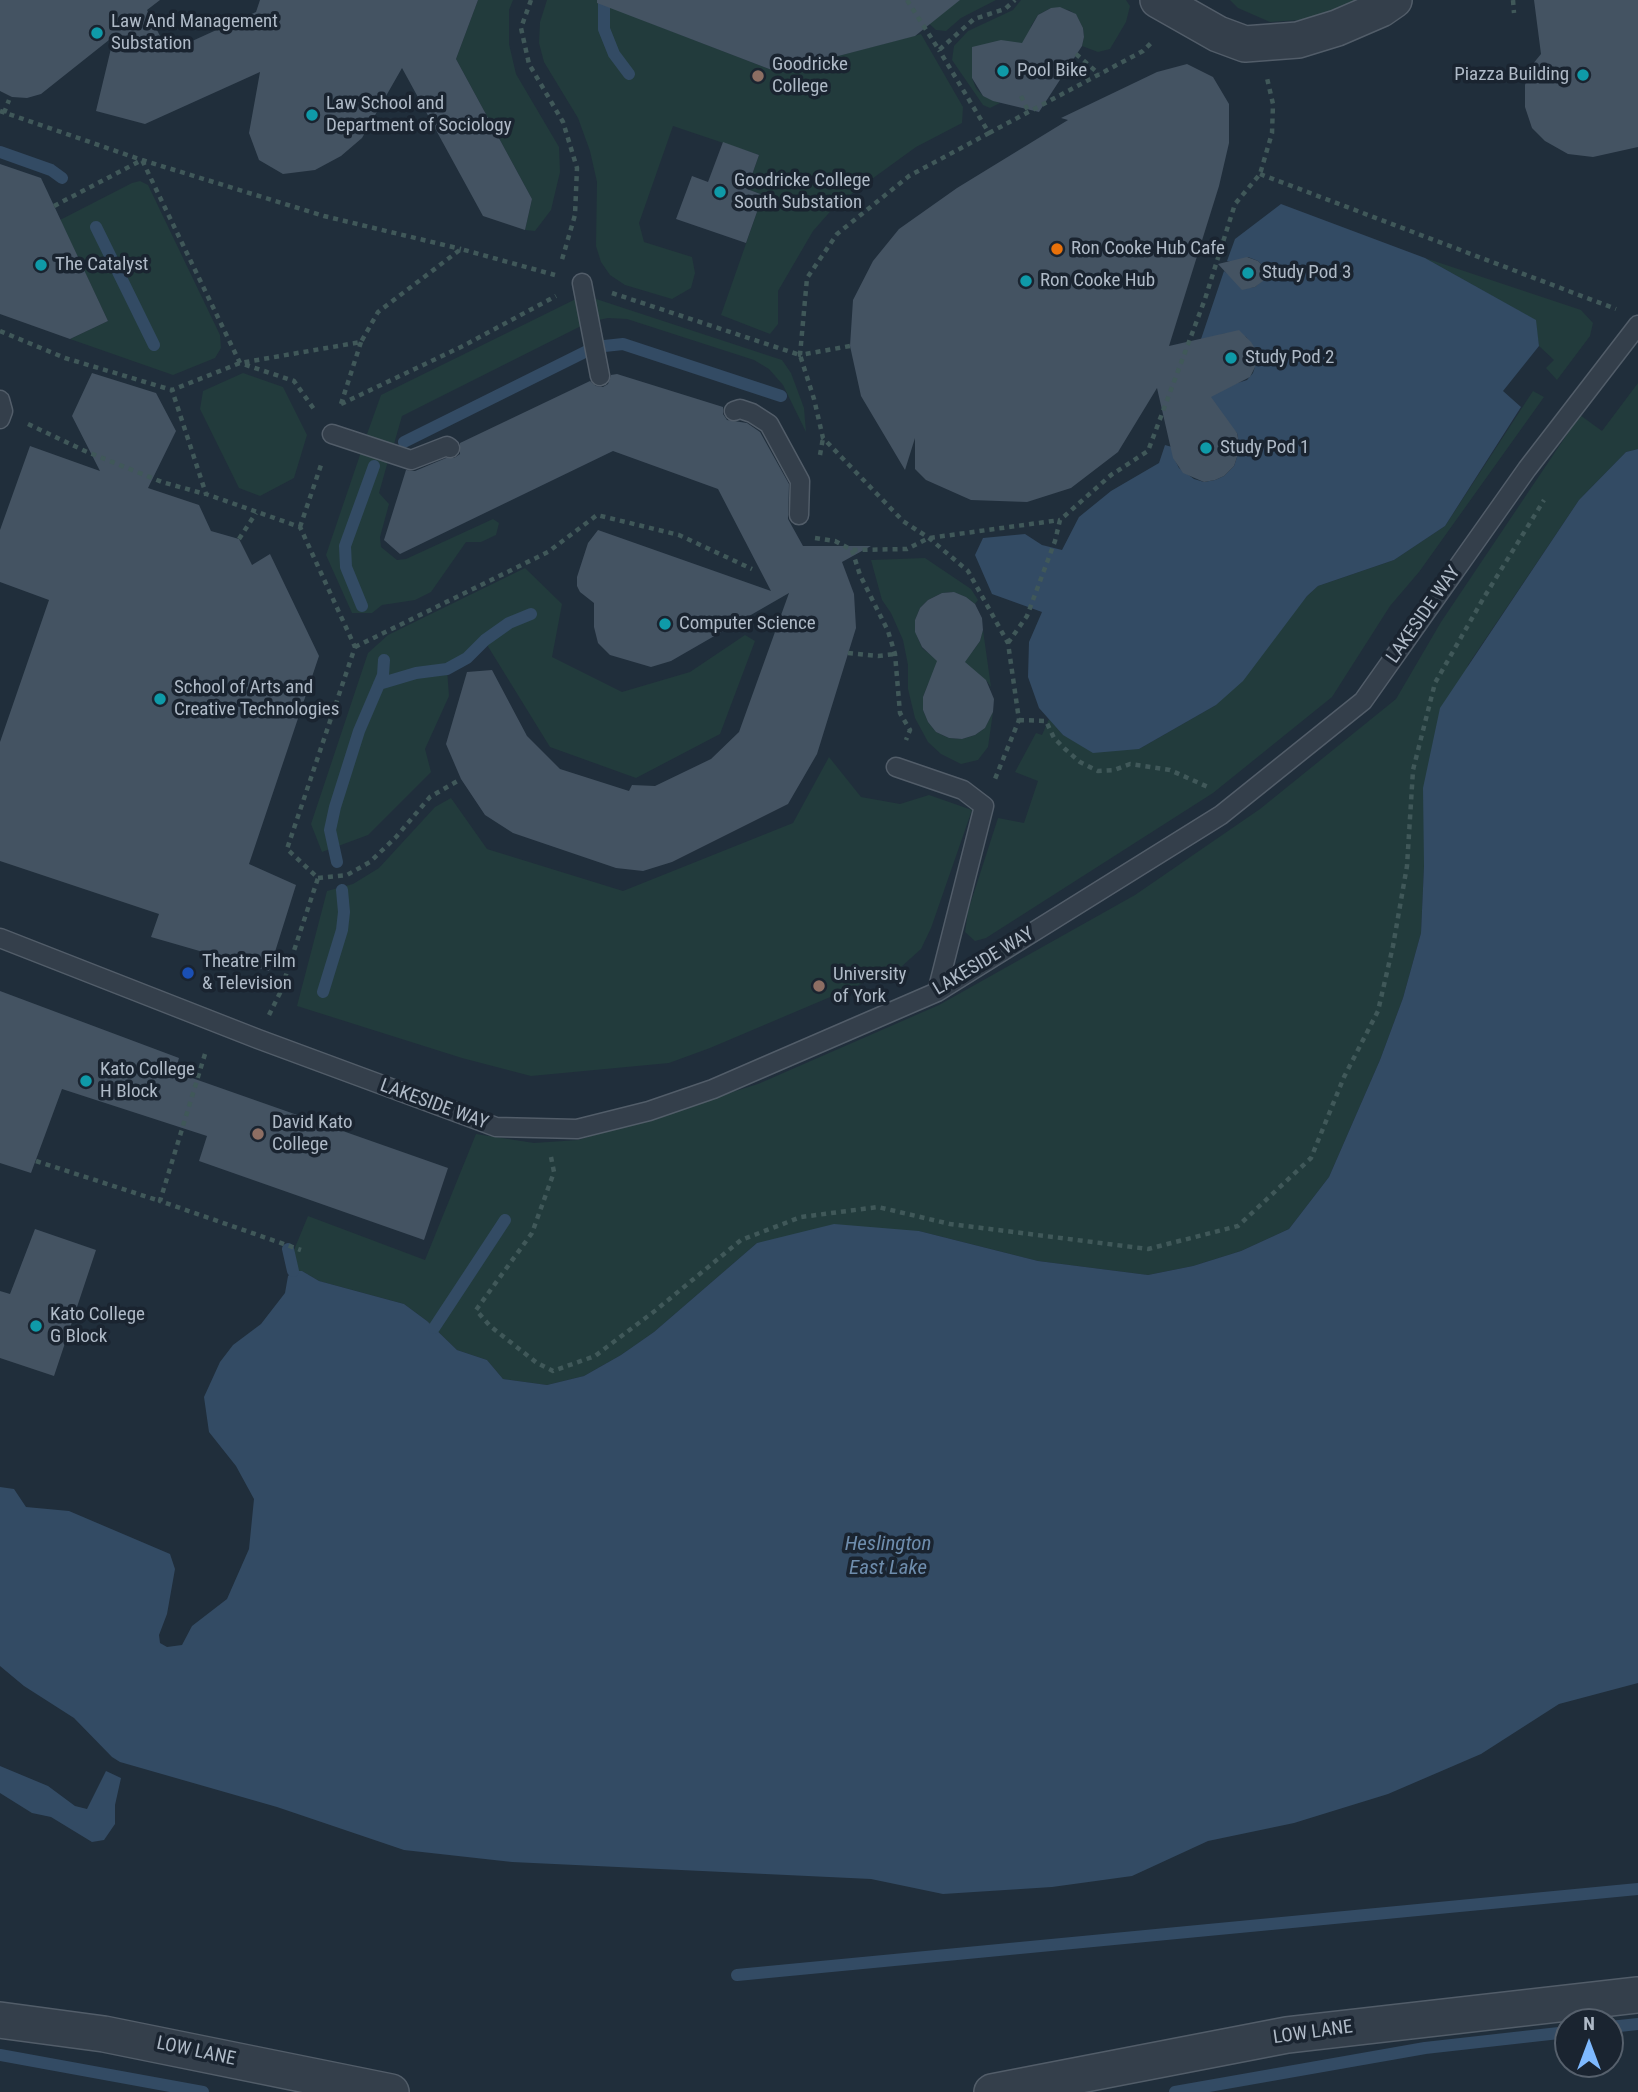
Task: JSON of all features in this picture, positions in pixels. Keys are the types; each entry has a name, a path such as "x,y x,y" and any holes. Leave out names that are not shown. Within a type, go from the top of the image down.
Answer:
{"street":[{"path":"1169,7 1218,34 1245,44 1298,40 1337,28 1381,9 1394,0"},
{"name":"LOW LANE","path":"992,2092 1287,2035 1638,1995"},
{"name":"LOW LANE","path":"0,2020 104,2034 391,2092"}],"lane":[{"path":"582,282 600,376"},
{"name":"LAKESIDE WAY","path":"0,938 258,1039 496,1127 577,1129 649,1111 713,1089 937,992 1221,815 1363,701 1632,319"},
{"path":"734,411 740,409 752,413 769,424 800,481 799,515"},
{"path":"332,435 411,460 447,446 450,448"},
{"path":"896,767 962,790 984,806 937,992"}],"path":[{"path":"907,0 989,133"},
{"path":"939,50 974,19 1005,9 1014,0"},
{"path":"1513,0 1514,13"},
{"path":"850,346 800,355 807,278 837,234 908,176 1143,51 1169,7"},
{"path":"818,539 835,541 852,550 906,549 929,538 1060,520 1111,475 1149,451 1205,299 1235,204 1260,174 1272,133 1273,104 1264,67 1231,39"},
{"path":"1076,54 1099,74"},
{"path":"1021,96 1030,113"},
{"path":"9,100 2,112 142,160 324,216 556,275"},
{"path":"54,206 142,160"},
{"path":"142,160 240,363 294,381 332,435"},
{"path":"1260,174 1632,319"},
{"path":"0,331 65,358 172,390 240,363 361,342 378,312 461,249"},
{"path":"341,404 463,346 582,282"},
{"path":"172,390 206,494"},
{"path":"1,410 85,451 162,482 206,494 300,527 355,647 287,849 318,878 347,875 370,862 430,797 461,779"},
{"path":"539,1130 551,1155 554,1172 532,1233 476,1310 490,1326 537,1363 553,1371 595,1356 741,1240 801,1217 878,1207 950,1224 1149,1249 1238,1226 1311,1158 1344,1077 1378,1011 1394,946 1407,866 1413,770 1435,683 1546,497"},
{"path":"239,539 256,513"},
{"path":"355,647 548,552 597,515 679,535 752,569"},
{"path":"1008,643 1027,616 1060,520"},
{"path":"852,550 860,575 888,631 895,654 900,713 910,730 896,767"},
{"path":"848,653 878,656 895,654"},
{"path":"1019,720 1046,721 1054,738 1065,749 1080,762 1098,771 1130,764 1170,770 1239,800"},
{"path":"258,1039 280,992 318,878"},
{"path":"160,1201 205,1054"},
{"path":"36,1161 301,1250"}],"green space":[{"path":"478,0 513,0 509,10 509,44 516,74 559,147 560,172 551,210 535,231 525,230 532,199 456,59"},
{"path":"547,0 661,0 645,21 777,72 921,34 963,107 962,123 916,147 836,205 813,231 778,291 778,324 770,334 721,315 763,195 747,189 759,155 673,126 639,223 644,242 692,257 695,273 691,288 672,299 625,285 610,275 601,262 596,246 597,182 590,151 578,118 544,62 539,43 540,22"},
{"path":"960,0 996,0 961,18 946,31 936,30 925,20"},
{"path":"1021,0 1126,0 1130,6 1126,22 1110,49 1098,52 1082,46 1083,28 1076,15 1069,10 1051,8 1038,15 1031,26 1030,36 1062,61 1067,72 1031,91 976,56 972,66 972,78 976,88 983,96 1000,103 990,108 983,105 952,60 954,46 968,31 1013,10"},
{"path":"1230,0 1361,0 1315,19 1270,22 1238,8"},
{"path":"140,181 148,185 220,335 221,348 215,358 173,375 70,339 108,321 60,220"},
{"path":"1425,258 1581,310 1593,323 1590,336 1557,380 1546,368 1554,360 1539,346 1535,320"},
{"path":"584,295 782,360 791,373 804,408 806,432 783,385 769,369 754,360 627,319 608,318 589,322 402,416 394,444 366,437 381,395"},
{"path":"243,373 283,387 307,435 294,478 260,496 239,488 200,409 203,391"},
{"path":"1638,383 1638,449 1626,452 1579,500 1468,665 1424,866 1421,933 1403,998 1380,1060 1329,1177 1289,1229 1241,1251 1193,1266 1148,1275 1038,1261 919,1231 757,1243 654,1332 621,1355 584,1376 547,1385 503,1379 487,1360 457,1350 427,1321 404,1304 319,1281 297,1271 294,1250 308,1216 425,1260 476,1134 534,1143 578,1140 758,1084 939,1005 1135,895 1260,809 1396,699 1441,622 1580,415 1602,431"},
{"path":"1533,391 1544,397 1419,572 1390,606 1332,697 1213,793 986,938 975,941 965,932 968,911 998,818 1024,823 1038,781 1015,772 1036,733 1042,735 1049,719 1063,735 1139,749 1216,705 1318,586 1394,560 1445,526"},
{"path":"361,452 388,461 379,493 389,504 380,537 381,547 397,560 406,559 493,519 499,523 496,535 481,542 466,542 431,592 415,600 382,605 372,613 352,613 326,555"},
{"path":"925,558 971,589 978,600 975,604 953,592 942,593 928,600 920,608 915,620 915,631 922,648 947,661 973,651 983,630 991,687 986,680 936,675 928,684 923,697 923,710 928,722 936,732 949,738 962,739 975,735 985,728 993,712 988,747 978,760 961,764 941,754 928,742 915,718 908,689 908,665 903,640 882,600 871,560"},
{"path":"525,568 562,604 552,657 622,692 690,672 745,635 755,641 720,734 636,778 550,747 484,640 467,658 447,669 449,696 425,749 431,772 368,835 322,852 311,824 368,653 388,635"},
{"path":"829,757 861,797 900,804 929,795 972,810 931,928 921,949 901,967 669,1063 531,1076 462,1058 297,1006 327,891 353,884 379,868 435,807 451,798 487,849 623,891 793,823"}],"water":[{"path":"1281,204 1425,258 1536,320 1539,346 1503,391 1521,407 1445,526 1394,560 1318,586 1307,596 1243,681 1216,705 1139,749 1093,753 1063,735 1039,708 1028,677 1029,642 1042,612 992,594 975,555 983,538 1025,534 1042,545 1062,550 1079,517 1111,491 1159,463 1165,445 1172,447 1179,468 1194,479 1204,482 1215,480 1224,476 1234,466 1240,448 1237,433 1217,415 1194,360 1231,385 1247,380 1253,373 1257,360 1256,350 1246,337 1238,333 1222,334 1198,348 1224,271 1246,288 1255,287 1262,281 1262,265 1258,261 1248,257 1236,263 1227,261 1235,239"},
{"name":"Heslington East Lake","path":"1638,449 1638,1683 1559,1704 1481,1754 1388,1794 1294,1823 1208,1841 1132,1876 1052,1887 943,1894 871,1879 512,1862 404,1850 277,1807 120,1762 74,1718 24,1686 0,1666 0,1487 14,1489 26,1507 69,1511 170,1554 175,1569 167,1614 159,1635 160,1643 167,1647 182,1645 192,1626 227,1599 249,1549 254,1499 236,1466 209,1432 204,1397 220,1362 233,1345 261,1324 285,1293 288,1276 293,1271 302,1271 319,1281 404,1304 427,1321 457,1350 487,1360 503,1379 547,1385 584,1376 621,1355 654,1332 757,1243 834,1224 919,1231 1038,1261 1148,1275 1193,1266 1241,1251 1289,1229 1329,1177 1380,1060 1403,998 1421,933 1423,788 1440,708 1579,500 1626,452"},
{"path":"0,1766 48,1786 75,1806 87,1809 106,1771 121,1778 115,1805 115,1824 104,1840 92,1842 51,1817 32,1813 0,1793"}],"building":[{"name":"Law School and Department of Sociology","path":"0,0 160,0 147,10 168,52 256,12 260,0 478,0 456,59 532,199 525,230 483,216 402,68 362,138 341,156 315,170 283,174 259,160 249,133 260,72 145,124 96,111 114,36 41,94 27,98 12,97 0,91"},
{"path":"597,0 960,0 915,36 777,72 597,3"},
{"name":"Piazza Building","path":"1534,0 1638,0 1638,147 1593,157 1568,154 1545,141 1532,128 1525,107 1525,85 1532,65 1541,54"},
{"path":"1060,7 1076,14 1084,37 1082,46 1039,112 983,96 972,78 972,47 1001,40 1022,43 1038,15 1051,8"},
{"name":"Ron Cooke Hub","path":"1187,64 1213,77 1229,104 1229,143 1219,186 1169,346 1239,330 1256,350 1256,365 1250,377 1211,397 1237,433 1240,448 1234,466 1224,476 1204,482 1183,473 1173,458 1157,388 1118,452 1071,488 1027,502 971,500 926,480 915,469 915,438 905,470 861,396 850,346 853,300 873,261 899,229 957,188 1068,120 1061,118 1157,72"},
{"name":"Goodricke College South Substation","path":"723,142 759,155 747,189 763,195 746,243 676,219 692,176 708,182"},
{"name":"The Catalyst","path":"0,164 41,178 108,321 70,339 0,314"},
{"name":"Study Pod 3","path":"1247,257 1262,265 1263,281 1255,287 1242,290 1218,264"},
{"name":"School of Arts and Creative Technologies","path":"92,373 156,393 176,431 148,488 199,505 211,531 239,539 252,565 270,554 319,656 249,864 296,885 269,971 151,937 159,914 0,861 0,742 49,600 0,582 0,530 30,446 100,471 72,416"},
{"name":"Computer Science","path":"617,374 723,407 727,420 747,423 760,432 789,484 788,519 803,546 871,546 842,562 854,594 856,628 817,754 788,804 672,862 643,871 616,868 513,833 485,815 461,779 446,744 467,672 492,670 527,736 560,769 629,791 632,785 655,786 711,759 739,732 789,593 671,661 651,667 610,655 598,643 594,627 594,603 580,592 577,577 588,543 598,530 771,591 718,489 613,451 400,554 384,540 406,470 415,471 446,458 454,458 460,454 460,443 590,381 603,387 608,384 611,375"},
{"path":"954,592 975,604 982,618 980,641 965,662 986,680 994,699 993,712 985,728 962,739 949,738 936,732 928,722 923,710 923,697 937,661 922,647 915,632 915,620 920,608 928,600 942,593"},
{"path":"0,991 179,1058 175,1072 448,1168 424,1240 199,1161 207,1136 62,1089 31,1173 0,1163"},
{"name":"Kato College G Block","path":"35,1229 96,1250 54,1376 0,1358 0,1291 10,1294"}],"waterway":[{"path":"604,0 604,29 614,54 629,74"},
{"path":"0,152 51,170 62,178"},
{"path":"96,227 154,345"},
{"path":"404,442 595,347 623,344 781,396"},
{"path":"362,606 346,567 345,546 374,466"},
{"path":"379,684 416,673 447,669 467,658 485,640 509,623 531,614"},
{"path":"337,862 330,830 335,807 359,731 383,675 384,660"},
{"path":"323,992 342,930 342,890"},
{"path":"434,1328 505,1220"},
{"path":"288,1249 293,1271"},
{"path":"737,1975 1638,1889"},
{"path":"1624,2026 1638,2024"},
{"path":"1175,2092 1425,2048 1554,2034"},
{"path":"0,2055 203,2092"}],"place":[{"name":"Law And Management Substation","path":"97,33"},
{"name":"Pool Bike","path":"1003,71"},
{"name":"Piazza Building","path":"1583,75"},
{"name":"Goodricke College","path":"758,76"},
{"name":"Law School and Department of Sociology","path":"312,115"},
{"name":"Goodricke College South Substation","path":"720,192"},
{"name":"Ron Cooke Hub Cafe","path":"1057,249"},
{"name":"The Catalyst","path":"41,265"},
{"name":"Study Pod 3","path":"1248,273"},
{"name":"Ron Cooke Hub","path":"1026,281"},
{"name":"Study Pod 2","path":"1231,358"},
{"name":"Study Pod 1","path":"1206,448"},
{"name":"Computer Science","path":"665,624"},
{"name":"School of Arts and Creative Technologies","path":"160,699"},
{"name":"Theatre Film & Television","path":"188,973"},
{"name":"University of York","path":"819,986"},
{"name":"Kato College H Block","path":"86,1081"},
{"name":"David Kato College","path":"258,1134"},
{"name":"Kato College G Block","path":"36,1326"}]}
